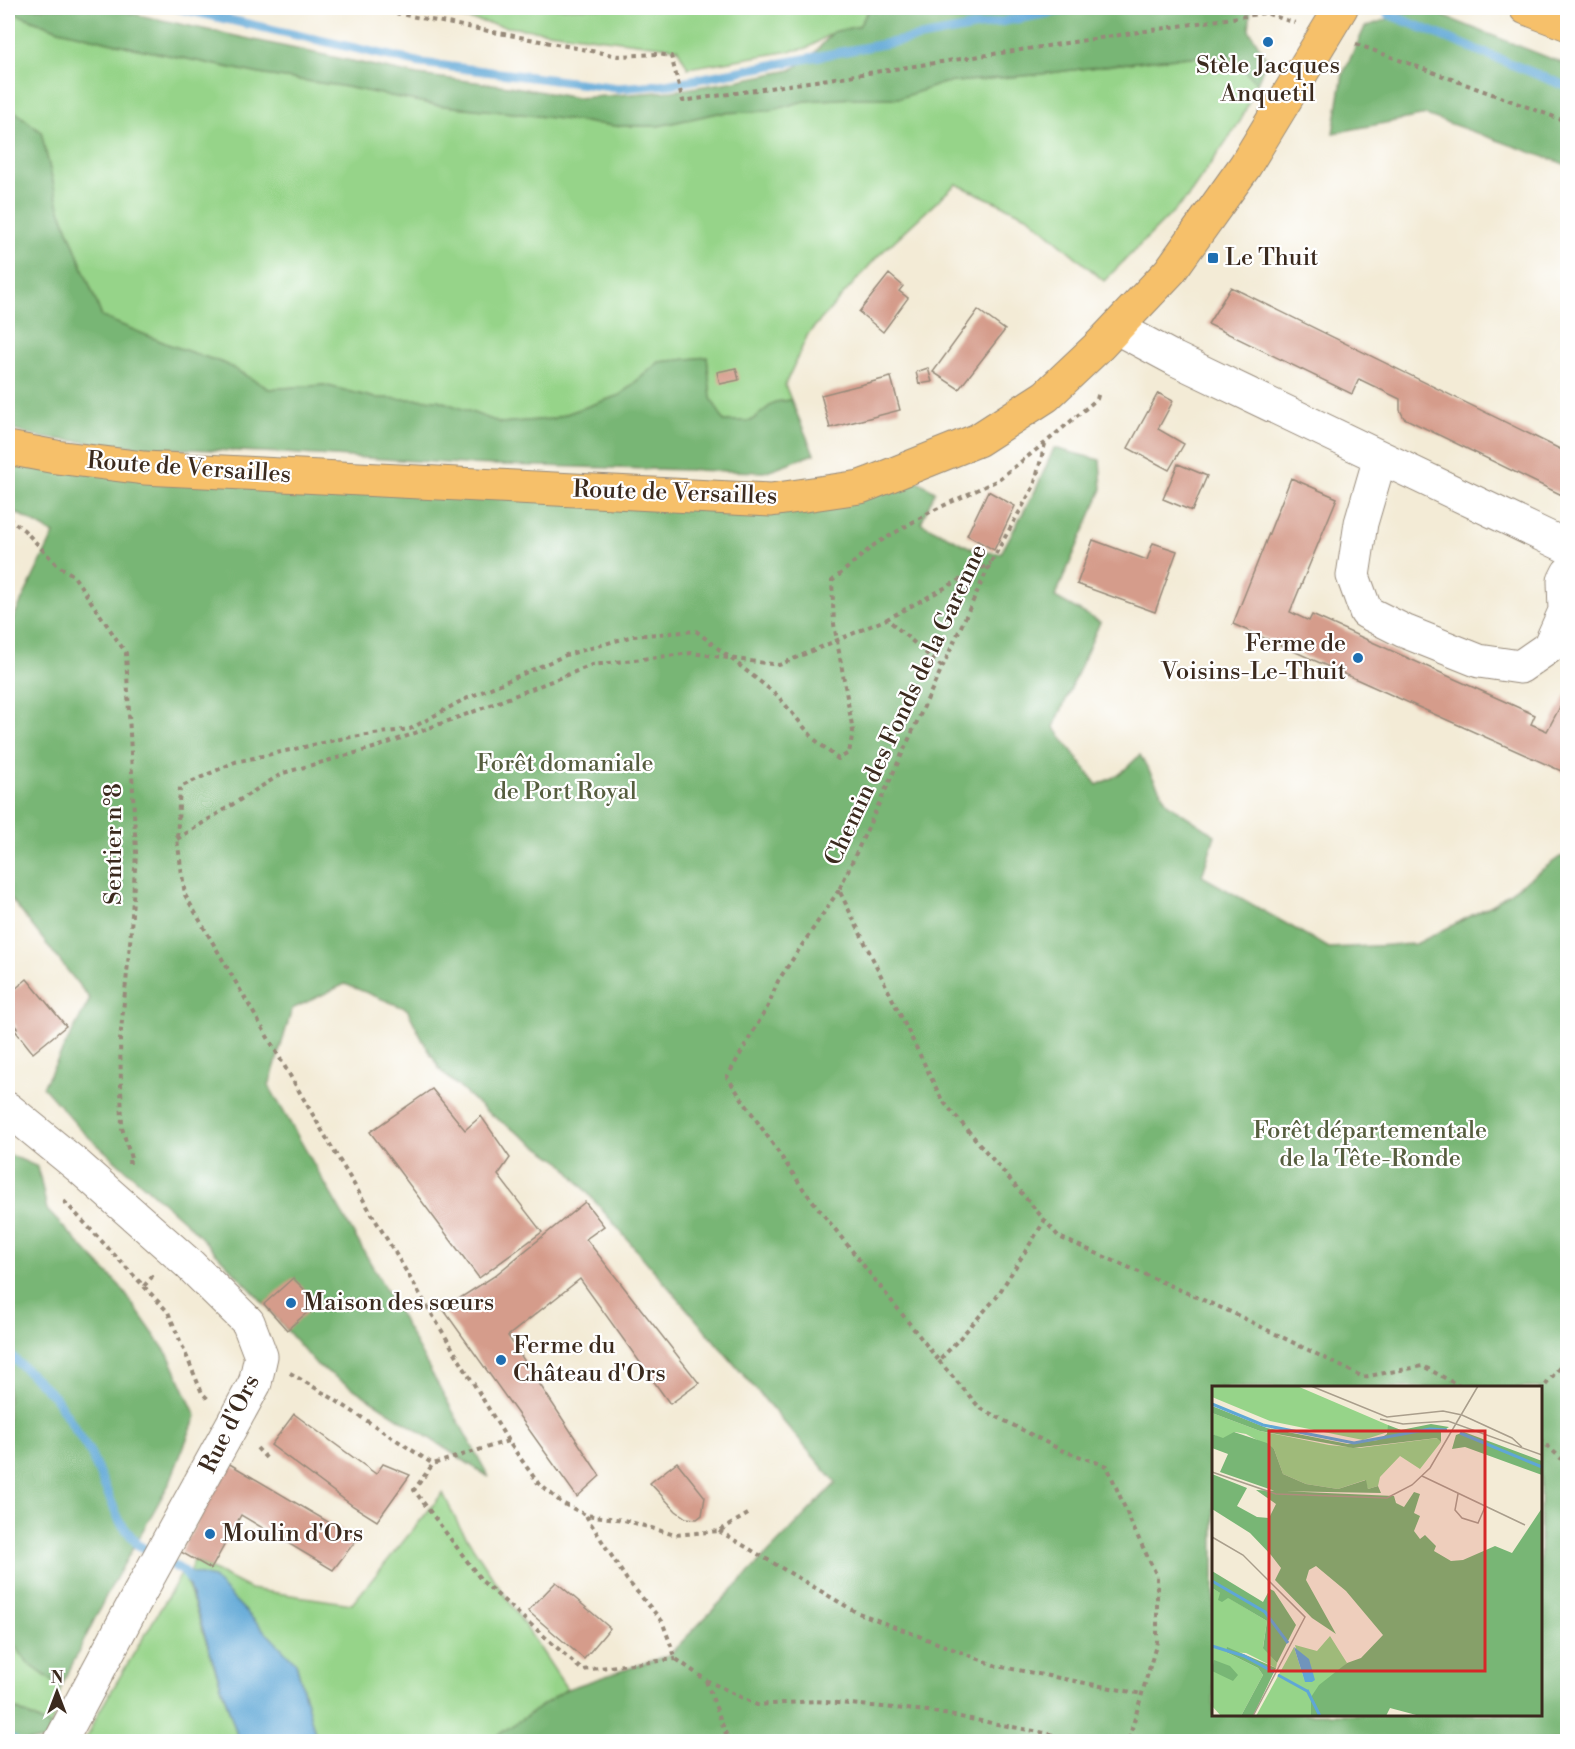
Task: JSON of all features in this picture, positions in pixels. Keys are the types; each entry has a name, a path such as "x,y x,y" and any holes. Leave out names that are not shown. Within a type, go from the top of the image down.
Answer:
{"main road":[{"path":"1526,8 1568,24"},
{"name":"Route de Versailles","path":"8,448 56,457 144,468 771,500 860,488 978,441 1046,396 1117,328 1170,271 1204,225 1245,166 1334,20"}],"street":[{"path":"1117,328 1175,359 1568,547"},
{"path":"1380,458 1360,523 1353,576 1366,612 1404,631 1479,661 1520,668 1549,647 1565,611 1564,582 1568,573"},
{"name":"Rue d'Ors","path":"8,1109 78,1166 189,1264 248,1322 258,1370 60,1742"}],"path":[{"path":"369,8 618,56 658,54 671,56 683,101 1266,13 1334,20 1568,122"},
{"name":"Chemin des Fonds de la Garenne","path":"837,641 832,582 874,545 930,512 996,481 1045,443 1034,486 991,562 839,890 942,1100 1059,1238 1233,1313 1363,1377 1424,1366 1459,1386"},
{"name":"Sentier n°8","path":"8,518 24,530 57,565 73,575 126,652 136,853 120,1040 122,1128 132,1162 78,1166"},
{"path":"177,840 283,773 378,747 592,665 692,653 778,665 887,619 991,562"},
{"path":"887,619 942,668"},
{"path":"748,1514 719,1531 675,1536 624,1520 586,1515 562,1503 538,1483 508,1442 184,895 177,840 180,787 235,762 345,738 410,729 461,701 566,655 633,636 696,631 777,695 814,739 838,759 849,753 853,731 837,641"},
{"path":"839,890 778,981 768,1006 727,1077 804,1190 939,1361 980,1408 1061,1450 1107,1466 1157,1576 1157,1642 1128,1742"},
{"path":"62,1198 168,1312 202,1393 218,1409"},
{"path":"939,1361 996,1298 1045,1220"},
{"path":"144,1286 152,1277"},
{"path":"1542,1390 1568,1357"},
{"path":"258,1370 332,1398 433,1464"},
{"path":"1542,1441 1568,1465"},
{"path":"508,1442 433,1464 414,1490 482,1581 582,1670 676,1659"},
{"path":"255,1446 269,1461"},
{"path":"586,1515 627,1580 662,1622 676,1659 706,1680 757,1705 815,1701 928,1711 1050,1734 1078,1742"},
{"path":"719,1531 846,1607 867,1617 997,1666 1142,1694"},
{"path":"706,1680 729,1742"}],"green space":[{"path":"8,8 106,8 417,75 509,86 577,98 672,91 791,70 811,57 833,32 859,26 870,8 1251,8 1249,30 1267,59 1257,83 1228,54 944,83 900,98 804,101 769,111 718,113 658,126 616,126 436,105 341,86 265,75 59,30 8,12"},
{"path":"410,8 870,9 859,26 833,32 808,48 688,68 677,48 508,27"},
{"path":"1417,8 1423,8 1567,65 1567,165 1426,115 1333,133 1343,74 1365,27"},
{"path":"8,12 59,30 265,75 341,86 436,105 616,126 658,126 718,113 769,111 804,101 900,98 944,83 1228,54 1257,83 1241,120 1187,198 1104,281 1029,217 956,184 878,256 808,334 785,385 791,400 775,402 751,421 724,421 711,398 707,357 659,362 620,395 552,419 500,423 438,400 375,398 324,385 269,389 226,364 170,345 102,317 59,207 41,132 8,106"},
{"path":"8,106 41,132 59,207 102,317 170,345 226,364 269,389 324,385 375,398 438,400 501,423 552,419 620,395 659,362 707,357 711,398 724,421 751,421 775,402 791,400 814,454 764,472 464,464 138,447 44,438 8,429"},
{"name":"Forêt domaniale de Port Royal","path":"1054,448 1100,460 1102,489 1055,597 1100,622 1054,727 1097,785 1120,774 1140,755 1168,804 1215,835 1202,876 1329,948 1416,944 1492,905 1560,857 1567,856 1567,1741 489,1741 567,1689 669,1655 836,1483 562,1163 487,1112 441,1071 407,1009 345,984 292,1009 269,1086 386,1290 489,1477 317,1365 259,1298 191,1227 83,1132 43,1087 90,999 8,895 8,629 54,534 8,508 8,466 163,478 822,509 911,477 935,491 921,523 979,552 1001,553 1036,489"},
{"path":"8,1154 38,1167 47,1210 120,1286 169,1356 196,1416 169,1484 106,1596 61,1687 29,1664 8,1637"},
{"path":"443,1493 459,1526 567,1689 489,1741 317,1741 296,1663 189,1572 194,1560 250,1589 352,1604"},
{"path":"183,1571 239,1741 84,1742 100,1710"},
{"path":"8,1637 29,1664 61,1687 51,1727 8,1705"},
{"path":"8,1705 51,1727 46,1741 8,1741"}],"water":[{"path":"184,1571 213,1578 296,1663 317,1741 239,1741"}],"building":[{"path":"889,274 903,286 899,291 908,298 883,332 859,312"},
{"path":"1231,287 1568,453 1568,498 1404,418 1400,410 1400,399 1359,379 1352,394 1208,324"},
{"path":"978,310 1005,330 959,389 933,372"},
{"path":"736,368 739,380 720,384 717,372"},
{"path":"928,368 932,382 919,384 916,372"},
{"path":"891,377 900,410 830,428 821,395"},
{"path":"1158,393 1173,401 1158,429 1184,444 1169,470 1128,448"},
{"path":"1178,464 1207,476 1192,511 1163,499"},
{"name":"Ferme de Voisins-Le-Thuit","path":"1291,478 1337,498 1290,612 1309,621 1312,615 1535,715 1531,724 1547,731 1568,692 1568,774 1233,624"},
{"path":"988,491 1015,506 994,550 967,535"},
{"path":"1093,540 1147,560 1153,543 1177,551 1155,612 1077,584"},
{"path":"27,979 66,1026 33,1053 14,1029 17,1028 8,1016 8,995"},
{"path":"432,1089 465,1130 481,1116 510,1158 498,1175 542,1232 479,1278 370,1132"},
{"name":"Ferme du Château d'Ors","path":"585,1202 604,1226 586,1239 699,1383 670,1404 580,1279 508,1336 600,1476 577,1497 443,1309 493,1277"},
{"name":"Maison des sœurs","path":"293,1278 318,1303 287,1330 264,1304"},
{"path":"294,1414 376,1474 383,1464 410,1475 377,1521 271,1445"},
{"path":"677,1462 705,1497 702,1515 697,1519 686,1518 676,1511 650,1483"},
{"path":"228,1463 357,1539 333,1570 241,1515 211,1569 181,1552"},
{"path":"556,1582 610,1628 584,1659 528,1611"}],"waterway":[{"path":"177,8 421,63 618,88 671,84 1075,8"},
{"path":"1388,14 1568,87"},
{"path":"8,1353 55,1397 91,1454 120,1522 138,1545 183,1571 190,1579"},
{"path":"8,1737 16,1742"}],"place":[{"name":"Stèle Jacques Anquetil","path":"1268,42"},
{"name":"Le Thuit","path":"1213,258"},
{"name":"Ferme de Voisins-Le-Thuit","path":"1358,658"},
{"name":"Maison des sœurs","path":"291,1303"},
{"name":"Ferme du Château d'Ors","path":"501,1360"},
{"name":"Moulin d'Ors","path":"210,1534"}],"park label":[{"name":"Forêt départementale de la Tête-Ronde","path":"1370,1145"}]}
